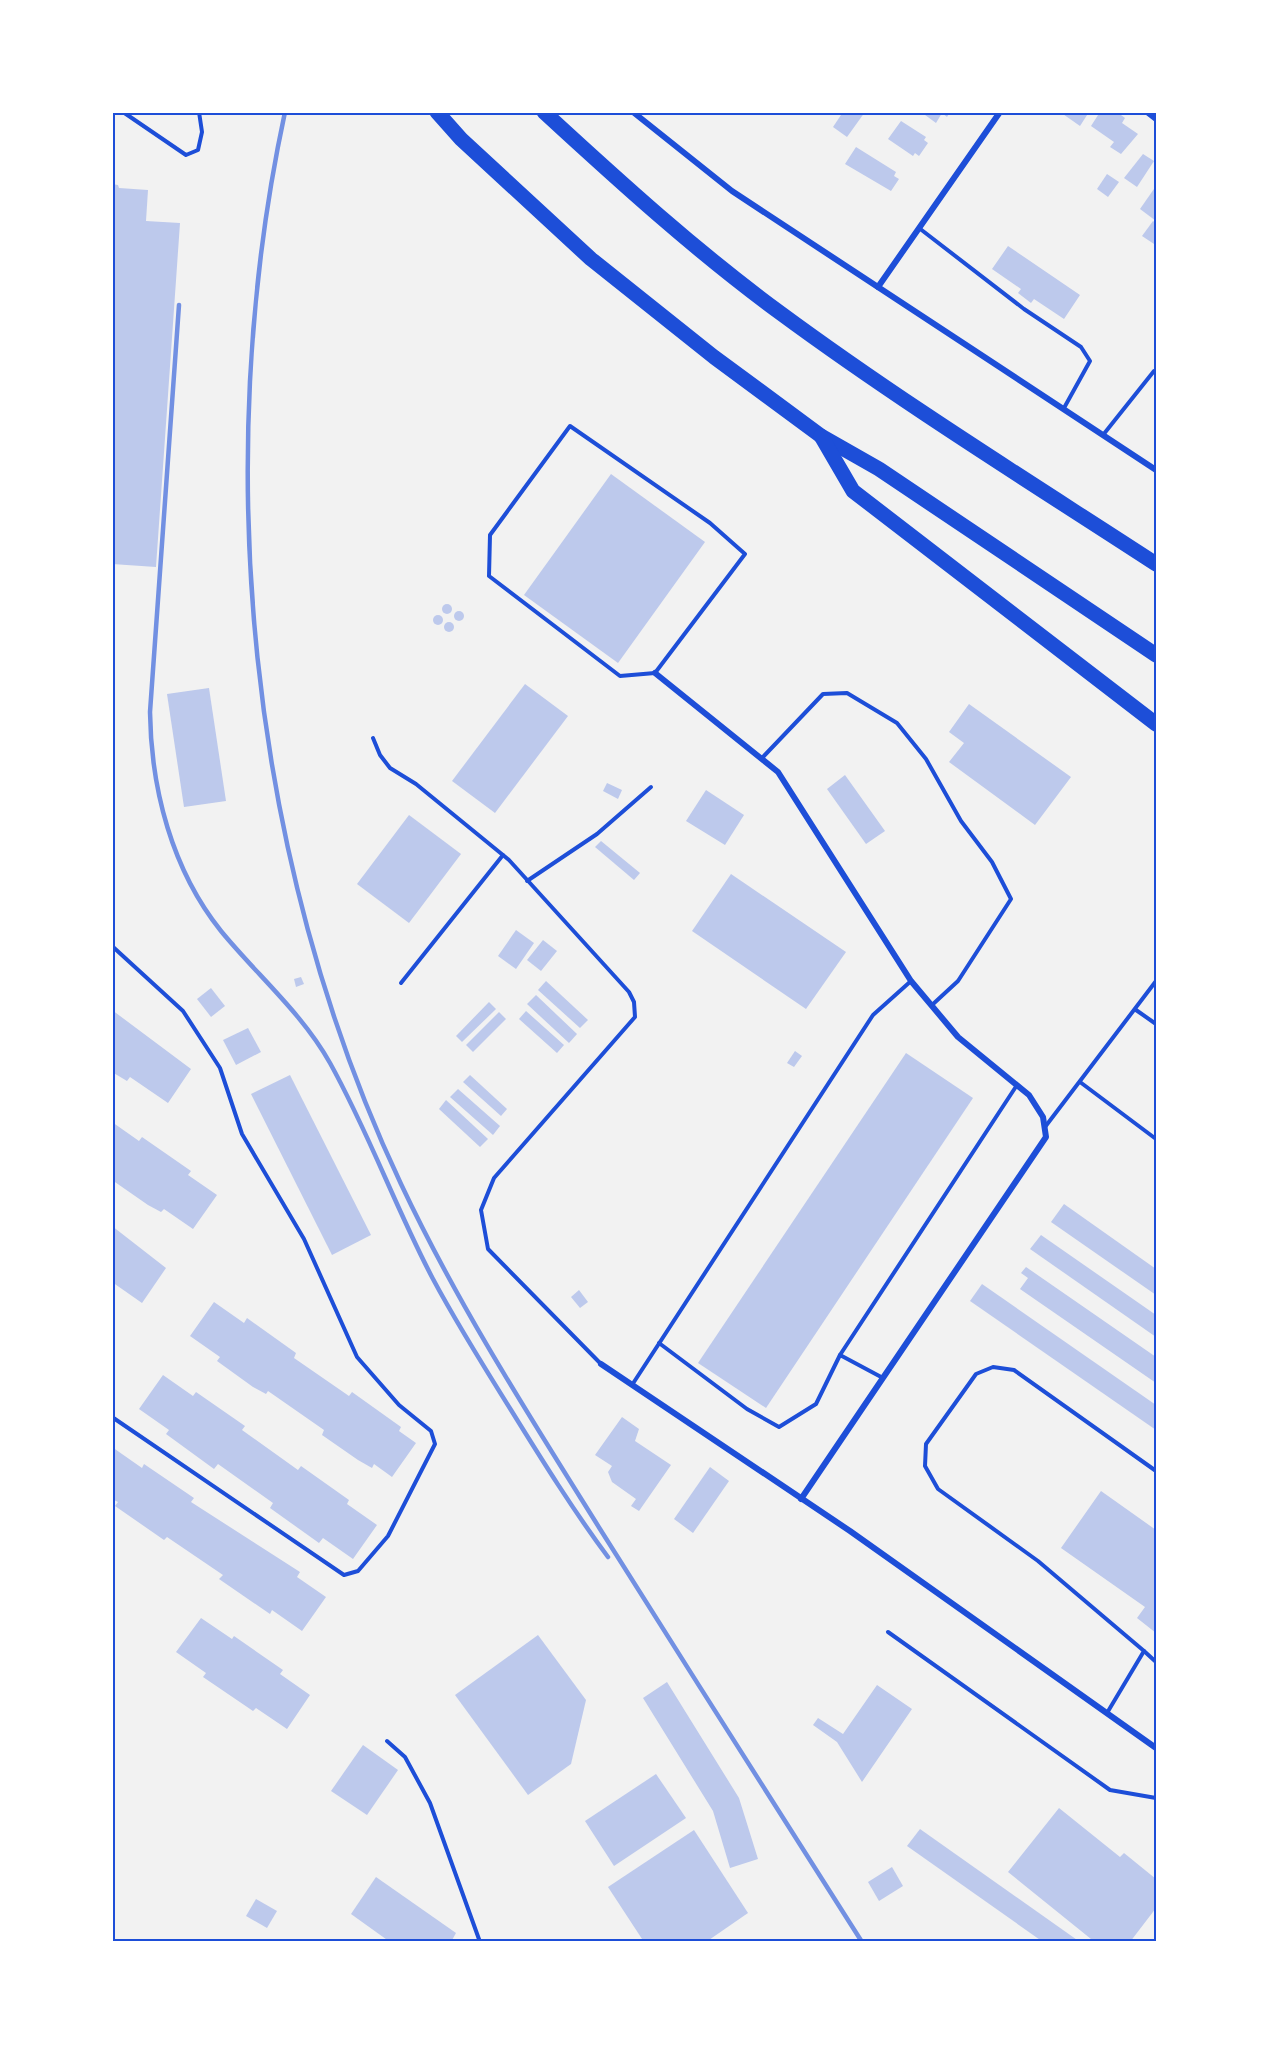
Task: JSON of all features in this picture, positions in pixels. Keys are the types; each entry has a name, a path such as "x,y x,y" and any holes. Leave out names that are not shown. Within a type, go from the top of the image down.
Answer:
{"highway":[{"path":"437,112 477,154 591,259 714,357 821,436 879,469 1156,655"},
{"path":"544,112 679,233 778,311 964,439 1156,564"},
{"path":"821,436 853,491 1156,724"}],"street":[{"path":"633,112 732,191 1156,470"},
{"path":"878,287 1000,112"},
{"path":"1148,112 1156,118"},
{"path":"655,673 778,772 807,813 912,981 958,1037 1029,1095 1043,1117 1046,1137 801,1499"},
{"path":"601,1364 801,1499 1156,1748"}],"lane":[{"path":"123,112 186,155 198,150 202,132 199,112"},
{"path":"919,228 1024,309 1081,347 1090,360 1063,409"},
{"path":"1103,435 1154,371 1156,372"},
{"path":"570,426 710,523 745,554 655,673 620,676 489,576 490,535 570,426"},
{"path":"761,759 823,694 847,693 897,723 926,759 961,821 992,862 1011,899 958,981 932,1005"},
{"path":"373,738 380,755 390,768 416,784 503,855 629,992 636,1010 635,1017 494,1178 483,1201 482,1224 488,1249 601,1364"},
{"path":"527,880 597,834 651,787"},
{"path":"401,983 503,855"},
{"path":"112,946 183,1011 220,1068 242,1134 304,1239 357,1358 399,1405 431,1431 435,1444 388,1536 358,1571 344,1575 112,1417"},
{"path":"632,1385 873,1015 912,981"},
{"path":"1044,1127 1156,981"},
{"path":"1136,1010 1156,1024"},
{"path":"1080,1082 1156,1139"},
{"path":"659,1343 747,1409 779,1427 816,1404 840,1355 1017,1085"},
{"path":"840,1355 883,1378"},
{"path":"1156,1471 1014,1370 993,1367 976,1374 926,1444 925,1466 938,1489 1038,1561 1156,1662"},
{"path":"888,1632 1110,1790 1156,1798"},
{"path":"1107,1713 1144,1651"},
{"path":"387,1741 405,1756 430,1803 480,1941"}],"building":[{"path":"843,112 865,112 847,137 833,127"},
{"path":"921,112 950,112 947,117 942,113 936,123"},
{"path":"1060,112 1089,112 1080,126"},
{"path":"1100,112 1110,115 1117,112 1125,118 1122,123 1138,134 1121,154 1110,147 1114,142 1091,126"},
{"path":"901,121 926,137 924,140 928,143 919,156 915,153 913,156 888,139"},
{"path":"856,147 896,172 894,176 899,179 891,191 845,164"},
{"path":"1143,154 1154,161 1137,187 1124,178"},
{"path":"1107,174 1119,182 1108,197 1097,189"},
{"path":"112,184 118,185 119,188 148,190 146,221 180,223 156,567 112,564"},
{"path":"1156,186 1156,221 1140,209"},
{"path":"1153,221 1156,223 1154,244 1142,236"},
{"path":"1008,246 1080,295 1064,319 1034,299 1031,303 1018,293 1021,289 992,269"},
{"path":"611,474 705,542 618,663 524,595"},
{"path":"447,604 451,605 451,613 447,614 443,613 442,609 443,605"},
{"path":"459,611 463,612 463,620 459,621 455,620 454,616 455,612"},
{"path":"438,615 442,616 442,624 438,625 434,624 433,620 434,616"},
{"path":"449,622 453,623 453,631 449,632 445,631 444,627 445,623"},
{"path":"525,684 568,716 495,813 452,781"},
{"path":"209,688 226,801 184,807 167,694"},
{"path":"969,704 1071,777 1035,825 949,762 964,743 949,732"},
{"path":"845,775 885,831 866,844 827,789"},
{"path":"607,783 622,790 618,799 603,791"},
{"path":"706,790 744,815 725,845 686,821"},
{"path":"409,815 461,854 409,923 357,884"},
{"path":"601,841 640,873 634,880 595,847"},
{"path":"731,874 846,952 806,1009 692,931"},
{"path":"516,930 534,943 516,969 498,956"},
{"path":"543,940 557,951 541,971 527,960"},
{"path":"301,977 304,984 296,987 294,979"},
{"path":"546,981 588,1020 580,1028 538,990"},
{"path":"211,988 225,1006 211,1017 197,999"},
{"path":"536,995 577,1034 569,1043 527,1004"},
{"path":"489,1002 496,1009 462,1042 456,1036"},
{"path":"112,1010 191,1069 168,1103 130,1077 127,1081 112,1072"},
{"path":"526,1011 564,1045 557,1053 519,1019"},
{"path":"499,1012 506,1019 473,1052 466,1045"},
{"path":"248,1028 261,1052 236,1065 223,1040"},
{"path":"795,1051 802,1056 794,1067 787,1063"},
{"path":"906,1053 973,1098 766,1408 698,1363"},
{"path":"290,1075 371,1235 332,1255 251,1094"},
{"path":"470,1075 507,1109 501,1116 463,1082"},
{"path":"458,1089 500,1126 493,1135 450,1097"},
{"path":"446,1100 488,1139 480,1147 439,1109"},
{"path":"112,1122 139,1141 142,1137 191,1171 188,1175 217,1195 193,1229 164,1209 161,1212 148,1205 112,1180"},
{"path":"1064,1204 1156,1269 1156,1295 1051,1222"},
{"path":"112,1226 166,1268 142,1303 112,1282"},
{"path":"1041,1235 1156,1315 1156,1337 1030,1249"},
{"path":"1026,1267 1156,1357 1156,1383 1020,1289 1028,1278 1021,1273"},
{"path":"982,1284 1156,1405 1156,1430 970,1301"},
{"path":"579,1290 588,1302 580,1308 571,1297"},
{"path":"214,1302 244,1323 247,1318 296,1353 294,1358 349,1396 352,1392 401,1427 399,1431 416,1443 392,1477 374,1464 372,1468 358,1460 322,1435 324,1430 268,1391 266,1394 253,1387 217,1361 220,1357 190,1336"},
{"path":"163,1375 193,1396 196,1392 245,1426 242,1430 298,1470 301,1466 349,1500 347,1504 377,1525 353,1559 323,1538 319,1543 270,1508 273,1503 218,1464 214,1469 166,1434 169,1430 139,1409"},
{"path":"622,1417 639,1429 635,1441 671,1465 639,1511 631,1506 636,1499 612,1482 608,1472 612,1466 595,1455"},
{"path":"112,1447 142,1468 144,1464 194,1498 191,1502 300,1572 297,1577 326,1597 302,1631 272,1610 270,1614 219,1579 223,1575 167,1537 164,1540 115,1506 118,1502 112,1499"},
{"path":"710,1467 729,1481 693,1533 674,1519"},
{"path":"1101,1491 1156,1530 1156,1633 1137,1618 1145,1607 1061,1548"},
{"path":"201,1618 232,1639 234,1636 283,1670 280,1674 310,1695 287,1729 256,1708 253,1711 203,1677 206,1673 176,1652"},
{"path":"538,1635 586,1700 571,1764 528,1795 455,1695"},
{"path":"667,1682 739,1798 758,1859 730,1868 713,1811 643,1698"},
{"path":"877,1685 912,1709 862,1782 837,1742 813,1725 818,1718 843,1734"},
{"path":"363,1745 398,1770 367,1815 331,1791"},
{"path":"656,1774 686,1818 614,1866 585,1821"},
{"path":"1059,1808 1120,1857 1124,1853 1156,1879 1156,1908 1130,1942 1089,1942 1091,1939 1008,1872"},
{"path":"920,1829 1080,1942 1043,1942 907,1846"},
{"path":"694,1830 748,1913 706,1942 644,1942 608,1887"},
{"path":"892,1867 903,1886 879,1901 868,1882"},
{"path":"376,1877 456,1933 451,1942 390,1942 351,1914"},
{"path":"256,1899 277,1911 267,1928 246,1916"}],"railway":[{"path":"285,112 262,245 250,381 248,519 258,658 277,795 308,929 349,1060 401,1184 423,1229 496,1360 547,1445 862,1942"},
{"path":"179,305 150,712 151,741 160,799 177,855 189,882 221,931 306,1027 319,1045 357,1116 442,1296 546,1466 608,1557"}]}
